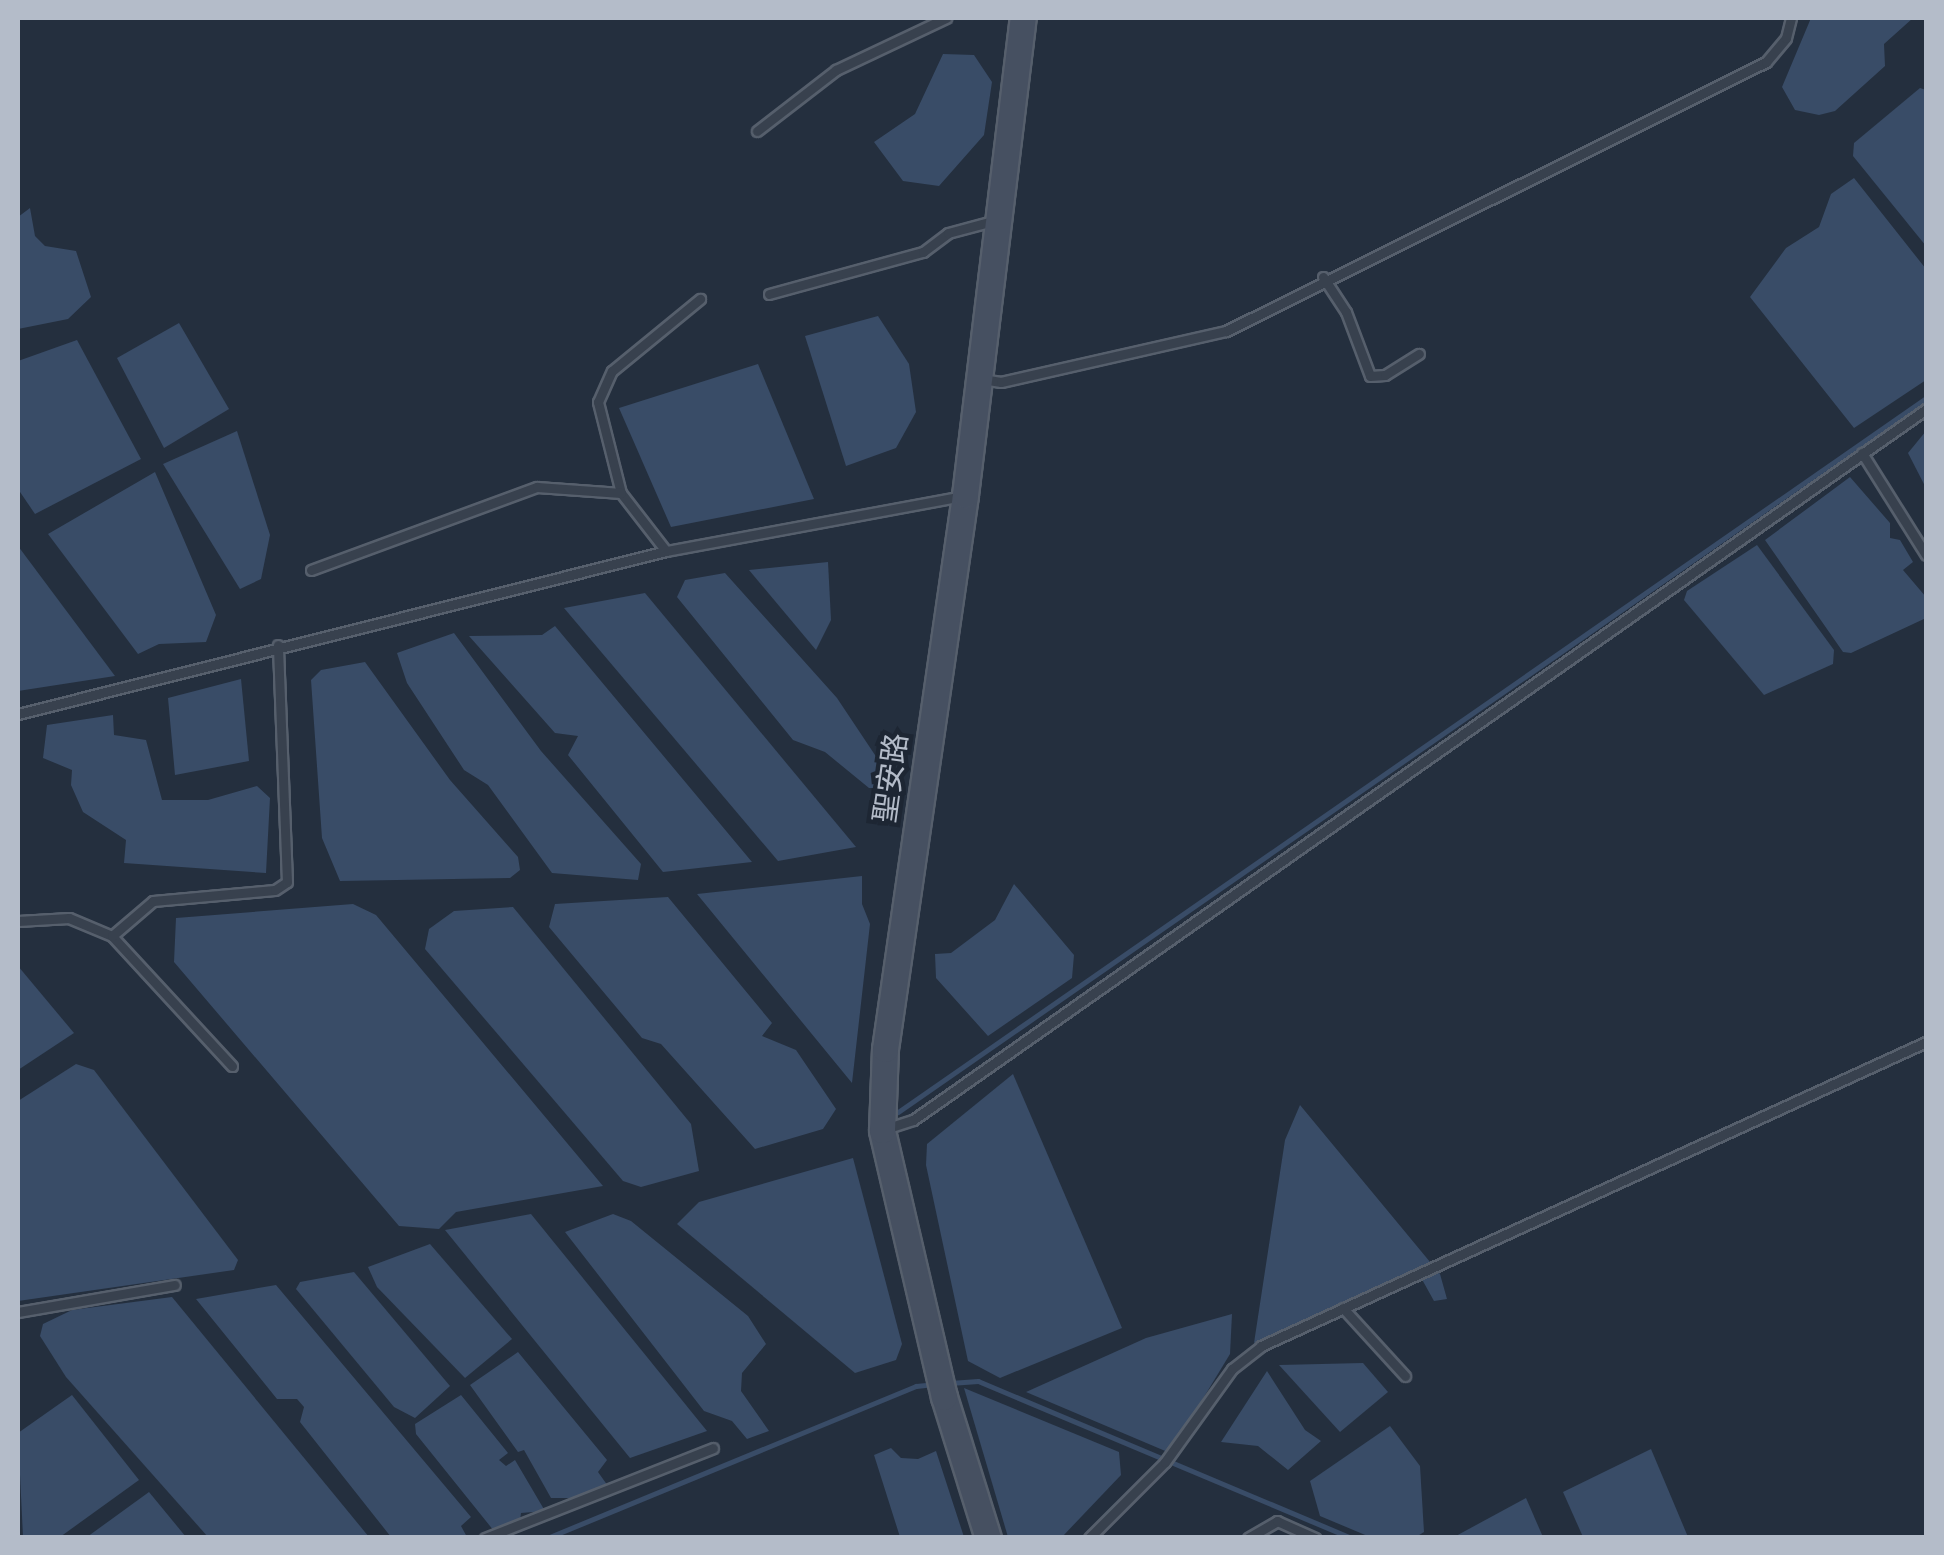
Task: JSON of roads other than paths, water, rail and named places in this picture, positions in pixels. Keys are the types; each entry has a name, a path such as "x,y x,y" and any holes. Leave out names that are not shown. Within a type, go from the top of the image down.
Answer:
{"street":[{"name":"聖安路","path":"988,1538 944,1397 882,1130 885,1049 965,495 1023,18"}],"lane":[{"path":"757,132 836,70 946,18"},
{"path":"979,378 1001,382 1226,331 1323,278 1766,62 1786,38 1790,18"},
{"path":"769,294 922,252 948,233 999,220"},
{"path":"1323,278 1346,312 1370,376 1385,375 1420,354"},
{"path":"666,551 621,493 598,402 612,372 700,300"},
{"path":"882,1130 913,1120 1926,409"},
{"path":"1862,453 1926,555"},
{"path":"310,570 538,488 621,493"},
{"path":"18,714 278,645 666,551 965,495"},
{"path":"112,936 153,901 275,890 287,882 278,645"},
{"path":"18,921 69,918 112,936 232,1066"},
{"path":"1088,1538 1166,1462 1232,1369 1261,1346 1926,1042"},
{"path":"18,1312 176,1285"},
{"path":"1343,1308 1405,1376"},
{"path":"485,1538 713,1448"},
{"path":"1248,1538 1276,1522 1314,1538"}],"water":[{"path":"1811,18 1913,18 1884,44 1885,66 1835,111 1819,115 1795,110 1782,87"},
{"path":"943,54 974,55 992,82 984,135 939,186 903,181 874,142 915,114"},
{"path":"1920,88 1926,90 1926,246 1853,156 1854,143"},
{"path":"1854,178 1926,269 1926,380 1854,428 1750,297 1786,248 1819,227 1831,194"},
{"path":"30,208 35,236 45,246 76,251 91,297 68,319 18,329 18,217"},
{"path":"878,316 909,364 916,412 896,448 846,466 805,336"},
{"path":"179,323 229,409 164,448 117,358"},
{"path":"77,340 141,459 35,514 18,489 18,361"},
{"path":"758,364 814,499 671,527 619,408"},
{"path":"237,431 270,535 261,579 240,589 163,464"},
{"path":"1926,431 1926,488 1908,453"},
{"path":"155,472 216,615 206,642 159,644 138,654 48,534"},
{"path":"1850,477 1890,523 1890,538 1900,540 1913,562 1903,570 1926,597 1926,618 1851,653 1843,652 1765,540"},
{"path":"1757,545 1834,650 1833,664 1764,695 1684,600 1687,591"},
{"path":"18,546 115,676 18,691"},
{"path":"828,562 831,620 816,650 749,570"},
{"path":"725,573 837,698 897,788 869,788 825,752 793,740 677,597 685,580"},
{"path":"645,593 856,847 778,861 564,608"},
{"path":"555,626 752,862 663,872 568,755 578,736 555,733 469,636 542,635"},
{"path":"454,633 541,751 641,864 638,880 552,873 488,785 464,770 407,683 397,653"},
{"path":"365,662 450,780 518,857 520,870 510,878 340,881 322,838 311,680 321,670"},
{"path":"241,679 249,761 175,775 168,698"},
{"path":"113,715 114,735 146,740 162,800 208,800 257,786 270,798 266,873 124,863 126,840 83,812 71,785 72,770 43,758 47,725"},
{"path":"862,876 862,904 870,924 852,1083 697,894"},
{"path":"1014,884 1074,955 1072,978 988,1036 936,978 935,954 951,953 995,920"},
{"path":"668,897 772,1023 762,1036 796,1050 836,1109 823,1129 755,1149 661,1044 642,1038 549,927 555,904"},
{"path":"353,904 376,915 603,1186 456,1212 439,1229 399,1226 174,962 176,918"},
{"path":"513,907 691,1124 699,1171 641,1187 623,1181 425,949 429,929 454,911"},
{"path":"18,966 74,1033 18,1070"},
{"path":"76,1064 94,1070 238,1260 234,1270 18,1301 18,1101"},
{"path":"1013,1074 1122,1328 1000,1378 968,1361 926,1165 927,1144"},
{"path":"1300,1105 1440,1274 1447,1299 1434,1301 1419,1274 1254,1343 1285,1140"},
{"path":"853,1158 902,1344 896,1360 855,1373 677,1224 699,1202"},
{"path":"531,1214 707,1431 630,1458 445,1230"},
{"path":"613,1214 631,1221 748,1316 766,1344 742,1373 741,1391 769,1431 747,1439 732,1421 704,1411 565,1232"},
{"path":"430,1244 512,1339 465,1378 377,1287 368,1267"},
{"path":"354,1272 450,1386 415,1418 394,1407 296,1289 300,1282"},
{"path":"276,1285 471,1517 461,1526 467,1537 391,1537 300,1422 304,1407 297,1399 277,1399 196,1299"},
{"path":"172,1297 369,1537 208,1537 66,1377 40,1336 43,1324 72,1310"},
{"path":"1232,1314 1230,1354 1170,1453 1026,1392 1146,1338"},
{"path":"518,1352 607,1460 598,1472 608,1486 576,1498 551,1498 524,1450 518,1452 470,1385"},
{"path":"1363,1363 1388,1392 1340,1432 1279,1365"},
{"path":"1267,1371 1305,1430 1321,1441 1288,1470 1258,1446 1221,1442"},
{"path":"964,1388 1119,1452 1121,1475 1062,1537 1008,1537"},
{"path":"72,1395 139,1480 60,1537 23,1537 18,1433"},
{"path":"461,1395 508,1453 499,1460 506,1466 515,1460 545,1511 521,1513 520,1521 494,1531 416,1434 415,1424"},
{"path":"1390,1426 1420,1466 1424,1532 1416,1537 1370,1537 1320,1516 1310,1481"},
{"path":"891,1448 901,1458 918,1459 936,1451 964,1537 900,1537 874,1455"},
{"path":"1651,1449 1688,1537 1583,1537 1563,1492"},
{"path":"149,1492 186,1537 87,1537"},
{"path":"1526,1498 1543,1537 1454,1537"}],"waterway":[{"path":"898,1112 1926,398"},
{"path":"950,1383 978,1381 1351,1538"},
{"path":"547,1538 916,1386 934,1384"}]}
